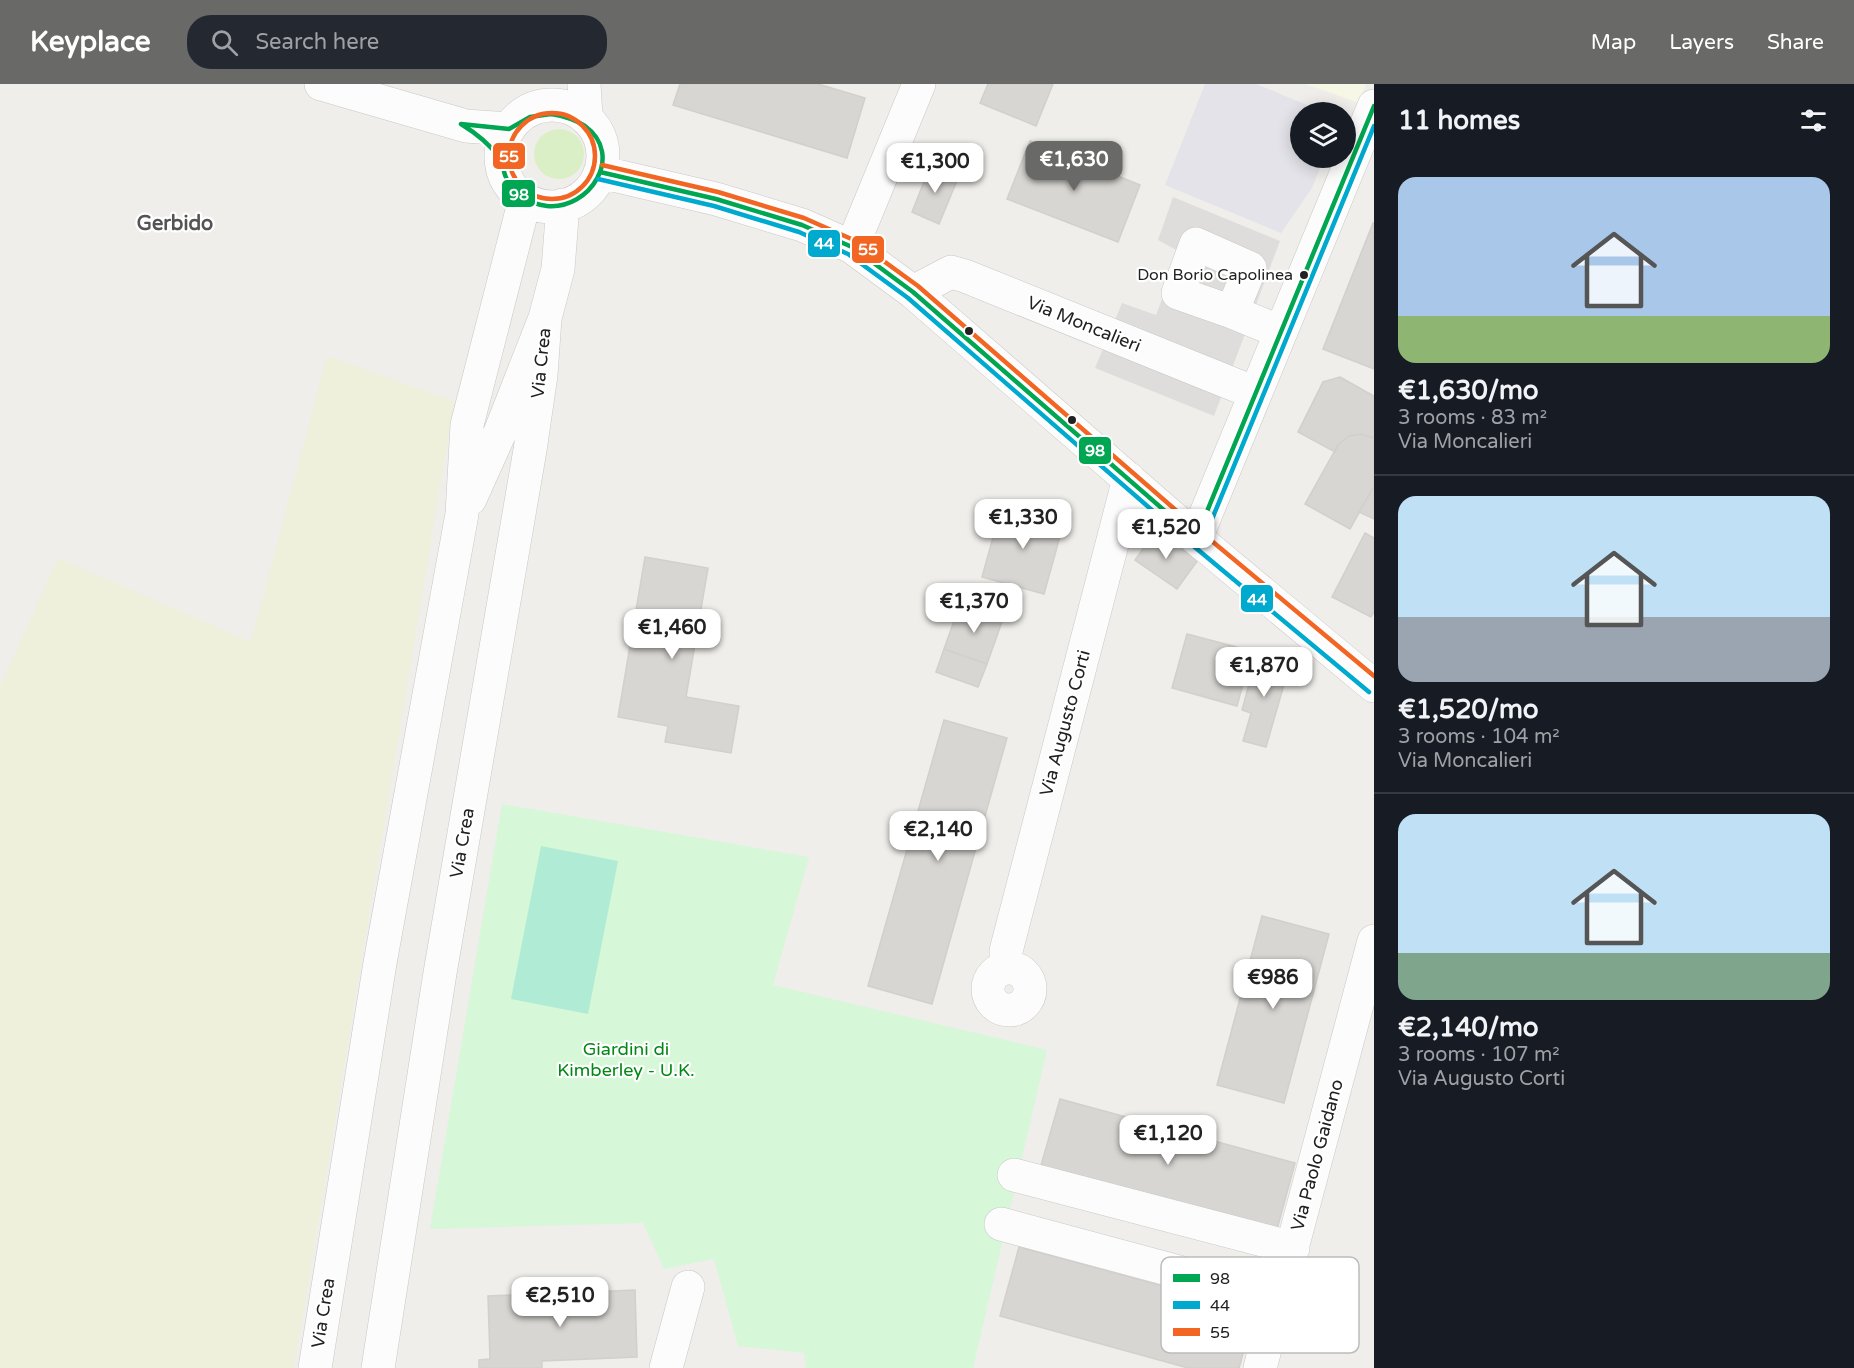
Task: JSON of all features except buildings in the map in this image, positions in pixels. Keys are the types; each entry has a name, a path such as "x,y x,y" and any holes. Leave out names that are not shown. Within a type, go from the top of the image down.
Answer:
{"street":[{"path":"321,84 466,126 546,109 596,129 602,142 603,157 600,172 592,188 579,199 563,206 537,204 525,199 513,188 504,174 546,109"},
{"path":"852,247 919,84"},
{"path":"1196,538 1255,393 1370,126"},
{"path":"600,172 738,206 802,225 852,247 914,292 1196,538 1374,686"},
{"name":"Via Crea","path":"315,1368 380,963 462,514 467,424 525,199"},
{"name":"Via Crea","path":"462,514 501,430 545,318 558,270 563,206"},
{"name":"Via Moncalieri","path":"914,292 951,272 965,276 1255,393"},
{"path":"1232,312 1281,332"},
{"name":"Via Crea","path":"378,1368 440,973 530,450 541,375 545,318"},
{"name":"Via Augusto Corti","path":"1006,968 1006,951 1129,479"},
{"name":"Via Paolo Gaidano","path":"1291,1257 1374,941"},
{"path":"1014,1175 1293,1248"},
{"path":"1001,1224 1161,1267"},
{"path":"666,1368 688,1287"},
{"name":"Via Paolo Gaidano","path":"1260,1368 1264,1353"}],"shaded area":[{"path":"1205,84 1256,84 1300,102 1290,102 1290,168 1320,168 1312,188 1281,233 1165,185"},
{"path":"1306,84 1366,84 1359,103"},
{"path":"1173,197 1280,241 1214,416 1095,368 1122,303 1156,315 1180,252 1158,240"},
{"path":"327,356 454,401 294,1368 0,1368 0,687 58,558 251,642"}],"green space":[{"path":"554,129 564,129 577,136 584,149 584,159 577,172 564,179 554,179 545,175 538,168 534,159 534,149 538,140 545,133"},
{"name":"Giardini di Kimberley - U.K.","path":"502,804 809,857 773,985 1047,1050 973,1368 806,1368 804,1353 738,1346 714,1259 664,1269 643,1223 430,1229"},
{"path":"541,846 618,861 588,1014 511,999"}],"transit line":[{"name":"98","path":"1196,538 1374,106"},
{"name":"55","path":"552,113 576,120 588,132 595,156 588,180 576,192 552,199 528,192 516,180 509,156 516,132 528,120 552,113"},
{"name":"98","path":"551,114 569,118 585,126 597,138 602,151 602,165 597,178 577,199 563,205 547,206 527,200 516,192 508,181 495,152 461,124 509,129 530,117 551,114"},
{"name":"44","path":"1203,541 1374,126"},
{"name":"55","path":"602,165 718,192 804,218 856,241 918,286 1201,532 1374,676"},
{"name":"98","path":"600,172 716,199 802,225 852,247 913,292 1196,538"},
{"name":"44","path":"598,179 714,206 799,232 848,254 908,298 1191,544 1369,692"}],"place":[{"name":"Don Borio Capolinea","path":"1304,275"}],"district":[{"name":"Gerbido","path":"175,224"}]}
